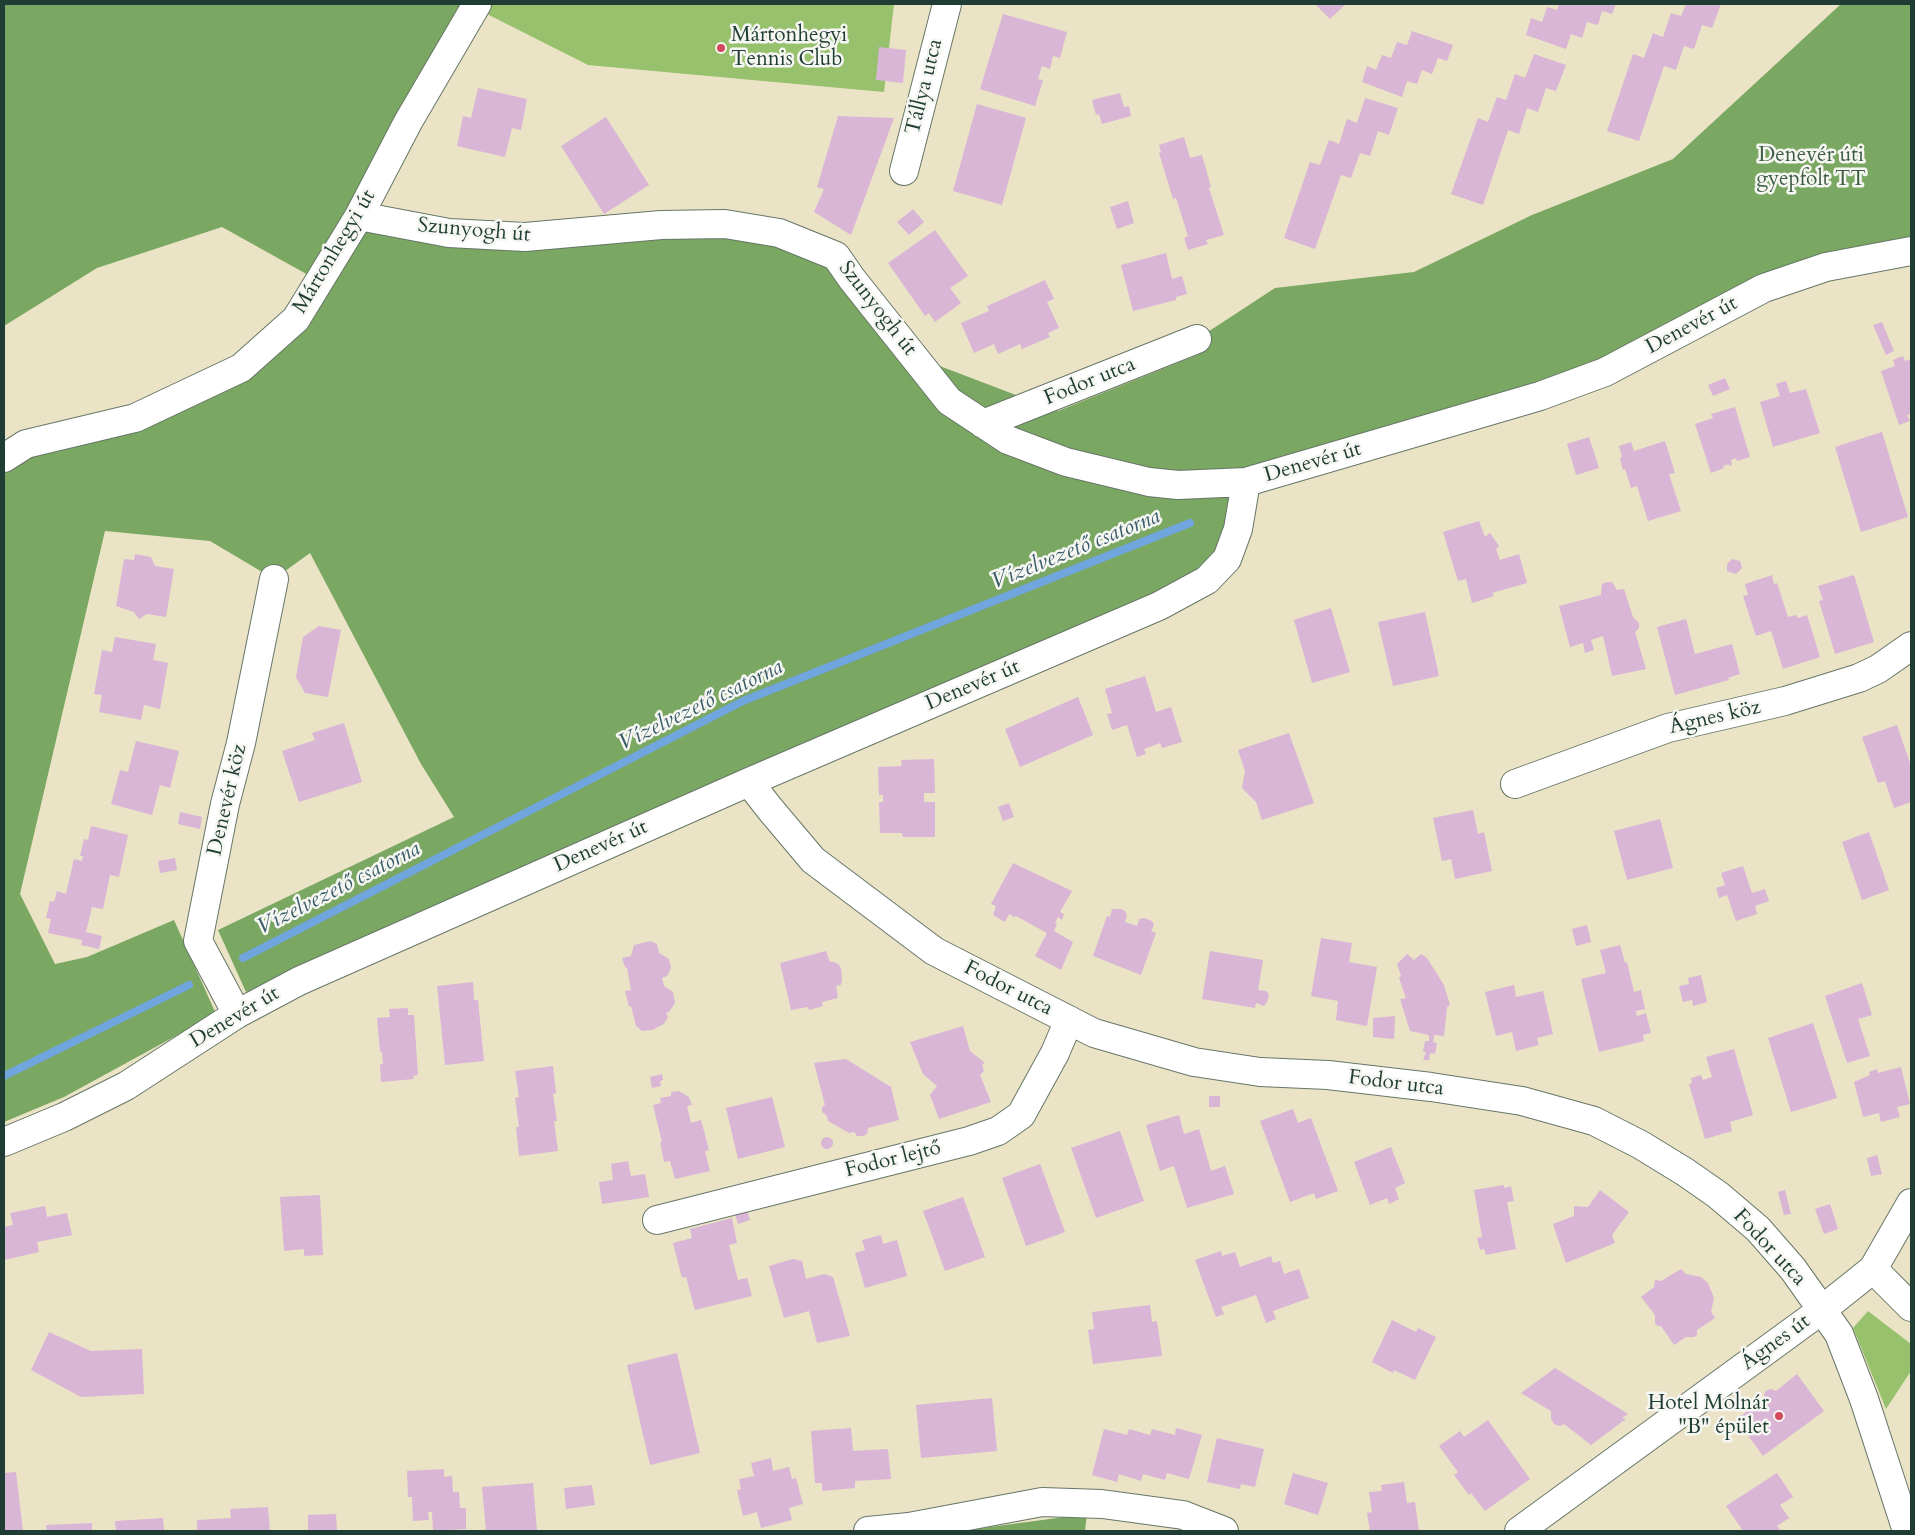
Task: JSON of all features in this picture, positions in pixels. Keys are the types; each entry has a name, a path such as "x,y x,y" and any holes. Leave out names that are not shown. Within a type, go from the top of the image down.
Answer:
{"street":[{"name":"Mártonhegyi út","path":"4,458 26,444 135,418 241,368 296,319 359,216 408,122 477,4"},
{"name":"Tállya utca","path":"904,171 947,4"},
{"name":"Szunyogh út","path":"359,216 449,233 524,237 661,225 725,224 779,232 836,256 852,279 949,401 1008,440 1066,462 1149,482 1178,485 1246,482"},
{"name":"Denevér út","path":"4,1142 64,1117 126,1086 237,1014 298,981 749,782 1150,610 1207,580 1226,558 1238,529 1246,482 1540,396 1605,372 1764,288 1826,267 1911,251"},
{"name":"Fodor utca","path":"983,424 1197,339"},
{"name":"Denevér köz","path":"237,1014 198,940 225,804 241,743 274,578"},
{"name":"Ágnes köz","path":"1515,784 1668,728 1785,702 1859,678 1878,669 1911,646"},
{"name":"Fodor utca","path":"749,782 813,860 934,951 1094,1033 1194,1062 1260,1072 1328,1076 1431,1087 1522,1101 1594,1121 1641,1145 1685,1172 1718,1195 1758,1230 1793,1269 1839,1334 1864,1399 1907,1531"},
{"name":"Fodor lejtő","path":"657,1220 969,1141 998,1130 1021,1114 1055,1053 1069,1020"},
{"name":"Ágnes út","path":"1519,1531 1823,1309 1872,1269 1911,1203"},
{"path":"1872,1269 1911,1307"},
{"path":"868,1531 909,1527 1042,1502 1102,1504 1183,1515 1224,1531"}],"green space":[{"name":"Denevér úti gyepfolt TT","path":"4,4 477,4 359,216 449,233 661,225 836,256 895,349 1058,411 1197,355 1197,339 1275,288 1414,272 1532,215 1673,159 1841,4 1911,4 1911,251 1826,267 1605,372 1246,482 1207,580 246,992 218,930 454,817 421,764 310,553 274,579 210,541 105,531 20,894 55,964 87,957 174,920 216,1014 64,1097 4,1122 4,458 241,368 319,281 222,227 97,268 4,326"},
{"name":"Mártonhegyi Tennis Club","path":"491,4 894,4 884,92 588,65 485,13"},
{"path":"1868,1311 1911,1344 1911,1371 1886,1409 1853,1328"},
{"path":"1087,1514 1085,1531 960,1531"}],"building":[{"path":"1315,4 1346,4 1330,19"},
{"path":"1559,4 1616,4 1612,14 1602,11 1598,25 1587,22 1582,38 1571,34 1566,49 1526,35 1531,18 1542,22 1547,7 1557,10"},
{"path":"1686,4 1721,4 1712,28 1702,25 1694,49 1684,46 1676,70 1664,66 1639,141 1607,131 1633,54 1644,58 1653,33 1663,37 1671,13 1681,16"},
{"path":"1003,14 1067,32 1060,58 1053,56 1050,69 1042,66 1038,79 1043,80 1035,106 980,89"},
{"path":"1412,31 1453,45 1447,61 1438,58 1432,74 1422,70 1417,84 1407,81 1402,97 1362,82 1367,66 1376,70 1382,55 1391,58 1397,42 1407,45"},
{"path":"879,47 906,50 903,83 876,80"},
{"path":"1534,54 1566,65 1556,91 1546,88 1538,112 1527,108 1519,134 1508,130 1483,205 1451,194 1478,118 1488,122 1497,97 1506,100 1515,74 1525,78"},
{"path":"478,88 527,99 521,130 512,128 505,157 457,146 463,116 471,118"},
{"path":"1120,93 1124,107 1129,106 1131,116 1102,124 1099,114 1096,115 1092,100"},
{"path":"1365,98 1398,108 1389,135 1378,131 1370,156 1360,153 1351,178 1341,175 1315,249 1284,238 1310,162 1320,165 1329,140 1339,144 1347,119 1357,123"},
{"path":"977,104 1026,118 1002,205 953,191"},
{"path":"838,116 894,118 851,235 814,212 824,189 817,187"},
{"path":"606,117 649,185 604,214 561,146"},
{"path":"1184,137 1190,158 1202,155 1211,187 1209,188 1224,235 1206,240 1208,244 1188,250 1184,238 1188,236 1176,198 1173,199 1159,153 1161,152 1159,145"},
{"path":"1128,201 1134,223 1117,229 1110,207"},
{"path":"913,209 924,222 909,235 897,222"},
{"path":"935,230 968,276 950,288 961,303 935,322 929,313 925,316 888,263"},
{"path":"1166,253 1172,279 1182,276 1187,294 1176,297 1176,300 1133,311 1121,265"},
{"path":"1045,280 1054,299 1047,302 1059,328 1048,333 1050,337 1022,349 1020,344 998,354 994,344 974,353 961,323 989,311 987,306"},
{"path":"1882,322 1894,351 1886,355 1873,325"},
{"path":"1903,356 1905,361 1911,359 1911,414 1907,415 1910,421 1899,425 1881,371 1895,366 1893,360"},
{"path":"1725,378 1730,389 1713,396 1708,385"},
{"path":"1786,381 1790,393 1806,389 1820,433 1773,447 1760,402 1780,396 1776,384"},
{"path":"1735,407 1750,457 1737,461 1736,458 1731,460 1732,465 1723,466 1724,468 1711,473 1695,424 1713,418 1711,414"},
{"path":"1882,432 1908,517 1861,532 1835,447"},
{"path":"1589,437 1599,468 1576,475 1567,444"},
{"path":"1665,441 1675,473 1669,474 1681,511 1648,521 1637,486 1631,488 1625,469 1623,470 1619,446 1631,442 1634,451"},
{"path":"1479,521 1485,537 1490,533 1499,546 1496,549 1500,560 1519,554 1527,583 1492,593 1494,596 1472,603 1466,579 1458,581 1443,532"},
{"path":"135,554 151,557 155,566 174,569 166,617 147,614 139,619 134,612 116,606 124,559 134,560"},
{"path":"1732,559 1740,561 1742,568 1736,574 1727,571 1727,564"},
{"path":"1772,575 1774,584 1777,583 1788,617 1796,615 1798,618 1807,615 1820,657 1783,669 1771,631 1756,636 1743,596 1748,595 1745,584"},
{"path":"1854,575 1874,642 1835,654 1819,601 1823,600 1818,586"},
{"path":"1612,582 1617,590 1624,589 1633,617 1639,623 1639,628 1635,632 1646,669 1612,676 1603,636 1591,640 1594,650 1585,653 1583,643 1570,647 1559,606 1601,595 1602,584"},
{"path":"1331,608 1350,672 1312,683 1294,620"},
{"path":"1425,612 1439,676 1393,686 1378,622"},
{"path":"1686,619 1695,654 1732,644 1740,674 1728,678 1729,680 1675,695 1657,627"},
{"path":"319,626 341,630 328,697 305,693 296,677 303,637"},
{"path":"115,637 156,644 153,660 168,663 160,709 144,705 141,720 99,712 102,695 94,694 102,650 112,652"},
{"path":"1145,676 1156,712 1171,707 1182,742 1162,748 1160,743 1144,749 1146,754 1137,757 1127,725 1112,730 1107,714 1112,713 1105,689"},
{"path":"1078,697 1093,735 1020,767 1005,729"},
{"path":"344,723 362,782 299,802 282,751 315,740 312,733"},
{"path":"1897,725 1911,766 1911,802 1894,808 1885,781 1878,783 1862,737"},
{"path":"1289,733 1314,803 1262,820 1256,802 1242,788 1245,771 1238,750"},
{"path":"136,741 179,751 170,788 160,785 152,815 111,804 120,770 128,772"},
{"path":"934,759 935,793 924,793 924,802 935,802 935,837 903,837 902,833 880,833 879,802 883,802 883,795 879,795 878,767 902,766 901,760"},
{"path":"1009,803 1014,817 1003,821 998,807"},
{"path":"1473,810 1478,834 1484,832 1492,871 1455,879 1451,859 1442,861 1433,818"},
{"path":"180,812 202,817 200,829 178,824"},
{"path":"1660,819 1673,868 1627,880 1614,831"},
{"path":"91,826 128,835 119,877 110,875 103,909 92,907 86,932 102,936 99,949 81,945 82,940 48,933 51,919 46,918 50,901 54,902 57,891 66,894 74,859 82,861 83,856 80,856 84,839 88,840"},
{"path":"1869,832 1889,890 1862,900 1842,842"},
{"path":"175,858 177,870 160,873 158,861"},
{"path":"1013,863 1072,891 1060,912 1064,914 1062,920 1058,917 1055,923 1057,924 1054,931 1073,942 1061,970 1035,956 1047,933 1016,916 1014,917 1009,914 1005,922 993,915 996,906 991,904"},
{"path":"1743,866 1752,893 1765,889 1769,901 1755,906 1757,914 1736,921 1727,895 1719,898 1716,888 1725,885 1721,873"},
{"path":"1112,909 1125,911 1127,915 1125,922 1137,926 1139,919 1144,918 1152,921 1154,925 1151,931 1156,933 1141,975 1093,956 1107,916 1110,917"},
{"path":"1587,925 1591,942 1576,946 1572,929"},
{"path":"1321,938 1352,943 1349,962 1377,967 1367,1026 1336,1020 1338,1001 1311,996"},
{"path":"650,941 657,944 659,953 669,959 671,968 667,976 662,978 664,986 673,992 675,1003 669,1012 666,1013 668,1017 664,1024 652,1030 642,1031 636,1026 631,1006 629,1007 625,991 631,990 627,968 622,958 631,956 634,945"},
{"path":"1620,945 1625,963 1627,962 1634,992 1641,990 1645,1009 1636,1011 1637,1016 1646,1013 1651,1033 1643,1035 1644,1041 1599,1052 1581,979 1606,973 1600,950"},
{"path":"826,951 830,962 838,964 841,968 841,985 836,986 838,998 822,1002 823,1006 809,1010 808,1007 791,1010 780,963"},
{"path":"1210,951 1263,960 1258,990 1266,991 1269,995 1264,1006 1256,1003 1255,1008 1202,999"},
{"path":"1407,954 1414,960 1421,954 1427,958 1444,985 1450,1005 1447,1007 1444,1036 1434,1035 1433,1042 1437,1043 1435,1054 1430,1053 1429,1060 1423,1060 1426,1052 1423,1052 1425,1041 1429,1041 1429,1035 1410,1031 1400,999 1406,998 1399,978 1401,976 1397,964"},
{"path":"1701,975 1707,1002 1693,1006 1692,1000 1683,1002 1679,986 1689,984 1688,978"},
{"path":"473,982 474,1000 478,1000 484,1061 445,1065 437,986"},
{"path":"1862,983 1872,1015 1858,1019 1870,1056 1847,1063 1825,996"},
{"path":"1514,985 1516,997 1543,991 1553,1034 1537,1038 1539,1045 1516,1051 1512,1032 1496,1036 1485,992"},
{"path":"408,1008 408,1015 414,1015 418,1075 413,1076 414,1079 381,1082 380,1064 383,1064 377,1018 390,1017 389,1009"},
{"path":"1395,1016 1394,1039 1373,1037 1373,1018"},
{"path":"1813,1023 1837,1098 1791,1112 1768,1038"},
{"path":"963,1026 970,1051 985,1063 982,1065 984,1071 980,1075 991,1102 939,1119 930,1095 937,1086 923,1074 910,1042"},
{"path":"1734,1049 1753,1115 1730,1122 1732,1131 1705,1139 1689,1084 1692,1083 1691,1078 1701,1075 1703,1080 1712,1077 1706,1057"},
{"path":"846,1059 891,1087 899,1120 868,1128 867,1134 863,1136 857,1136 854,1132 849,1133 828,1121 827,1116 822,1112 822,1107 825,1105 814,1063"},
{"path":"553,1066 556,1093 553,1094 557,1121 554,1121 558,1151 519,1156 516,1127 519,1127 515,1098 519,1097 515,1071"},
{"path":"1901,1067 1910,1104 1897,1107 1900,1117 1881,1122 1879,1113 1863,1117 1854,1082 1870,1075 1869,1072 1877,1069 1878,1073"},
{"path":"662,1074 661,1086 652,1088 650,1077"},
{"path":"679,1091 689,1097 692,1105 687,1106 691,1123 701,1120 709,1150 705,1151 710,1171 675,1179 670,1161 664,1162 660,1142 662,1142 653,1105 661,1103 660,1098 671,1096 671,1092"},
{"path":"1209,1096 1220,1096 1220,1107 1209,1107"},
{"path":"772,1097 785,1147 738,1159 726,1108"},
{"path":"1293,1109 1298,1123 1311,1118 1338,1191 1316,1199 1314,1193 1290,1202 1260,1121"},
{"path":"1179,1115 1184,1134 1199,1129 1211,1171 1225,1166 1234,1194 1187,1208 1174,1166 1160,1171 1146,1125"},
{"path":"1120,1131 1144,1201 1096,1218 1071,1148"},
{"path":"825,1137 829,1137 833,1143 829,1149 825,1149 821,1145 821,1141"},
{"path":"1391,1147 1405,1183 1395,1188 1399,1199 1389,1204 1387,1198 1370,1205 1354,1162"},
{"path":"1877,1155 1882,1174 1871,1176 1867,1158"},
{"path":"628,1161 631,1176 645,1174 649,1197 602,1204 599,1182 613,1180 611,1164"},
{"path":"1040,1164 1065,1232 1026,1246 1002,1178"},
{"path":"1504,1185 1504,1188 1511,1186 1514,1201 1507,1202 1516,1249 1486,1255 1484,1249 1480,1250 1477,1238 1482,1237 1474,1190"},
{"path":"1600,1190 1629,1212 1612,1235 1615,1243 1566,1263 1553,1224 1574,1216 1574,1206 1588,1207"},
{"path":"1785,1190 1791,1214 1784,1215 1778,1192"},
{"path":"320,1195 323,1255 304,1256 304,1249 284,1251 280,1197"},
{"path":"963,1197 985,1257 945,1271 923,1211"},
{"path":"1830,1204 1838,1229 1824,1234 1815,1209"},
{"path":"45,1206 47,1217 67,1213 72,1235 37,1242 39,1252 4,1260 4,1227 13,1225 10,1213"},
{"path":"747,1210 750,1220 738,1224 735,1214"},
{"path":"732,1218 737,1243 729,1245 738,1280 747,1278 752,1296 695,1310 686,1277 682,1278 673,1243 692,1238 690,1229"},
{"path":"881,1235 883,1244 897,1240 907,1276 865,1288 855,1253 865,1250 862,1240"},
{"path":"1221,1251 1222,1256 1235,1252 1240,1267 1271,1256 1273,1263 1280,1261 1284,1274 1299,1269 1309,1298 1273,1311 1276,1319 1266,1323 1256,1295 1221,1307 1224,1314 1216,1317 1195,1260"},
{"path":"793,1259 802,1261 806,1279 824,1274 833,1277 850,1336 817,1343 809,1311 784,1318 769,1266"},
{"path":"1681,1269 1686,1274 1701,1277 1708,1283 1714,1298 1711,1312 1715,1318 1697,1330 1697,1335 1694,1337 1686,1337 1674,1345 1661,1326 1655,1324 1655,1315 1641,1297 1654,1287 1655,1280 1661,1281"},
{"path":"1150,1305 1152,1322 1157,1321 1162,1356 1093,1364 1088,1330 1094,1329 1092,1312"},
{"path":"1392,1320 1416,1332 1418,1328 1436,1337 1415,1380 1394,1370 1393,1373 1372,1362"},
{"path":"49,1332 91,1351 142,1349 144,1394 81,1397 31,1370"},
{"path":"677,1353 700,1453 650,1465 627,1365"},
{"path":"1555,1368 1628,1414 1622,1418 1626,1419 1591,1445 1564,1424 1560,1426 1554,1424 1551,1419 1551,1411 1521,1393"},
{"name":"Hotel Molnár \"B\" épület","path":"1797,1374 1824,1411 1763,1456 1736,1419 1745,1413 1747,1407 1755,1406 1764,1399 1766,1391 1771,1389 1776,1391"},
{"path":"992,1398 997,1451 921,1458 916,1405"},
{"path":"1488,1420 1530,1479 1485,1511 1471,1493 1469,1495 1454,1475 1458,1472 1439,1446 1460,1431 1464,1437"},
{"path":"851,1428 853,1451 888,1449 891,1479 855,1481 855,1488 822,1491 822,1483 815,1483 811,1431"},
{"path":"1176,1428 1202,1435 1189,1479 1167,1473 1165,1480 1143,1474 1141,1481 1119,1474 1117,1482 1092,1475 1104,1429 1127,1435 1129,1429 1150,1435 1152,1429 1175,1435"},
{"path":"1217,1438 1264,1449 1255,1487 1241,1484 1240,1489 1207,1482"},
{"path":"771,1458 773,1471 789,1467 792,1479 796,1478 803,1504 789,1508 792,1520 761,1528 757,1512 743,1516 737,1490 741,1489 739,1479 754,1476 751,1463"},
{"path":"444,1469 444,1477 452,1476 453,1492 459,1492 460,1508 466,1508 466,1529 433,1531 432,1512 428,1512 429,1520 413,1521 412,1497 408,1497 407,1471"},
{"path":"16,1472 23,1531 4,1531 4,1473"},
{"path":"1293,1473 1328,1483 1318,1515 1284,1504"},
{"path":"1777,1473 1793,1497 1780,1505 1789,1518 1777,1526 1781,1531 1743,1531 1726,1506"},
{"path":"1404,1482 1407,1503 1415,1502 1419,1531 1370,1531 1367,1513 1372,1512 1369,1492 1382,1491 1381,1485"},
{"path":"533,1483 537,1531 486,1531 482,1487"},
{"path":"592,1485 595,1505 566,1509 564,1488"},
{"path":"268,1507 270,1531 197,1531 197,1520 231,1518 230,1509"},
{"path":"336,1514 337,1531 308,1531 308,1515"},
{"path":"163,1518 164,1531 116,1531 115,1521"},
{"path":"92,1523 92,1531 47,1531 46,1525"}],"waterway":[{"name":"Vízelvezető csatorna","path":"243,958 743,701 1190,523"},
{"name":"Vízelvezető csatorna","path":"4,1076 189,985"}],"place":[{"name":"Mártonhegyi Tennis Club","path":"721,48"},
{"name":"Hotel Molnár \"B\" épület","path":"1779,1416"}]}
